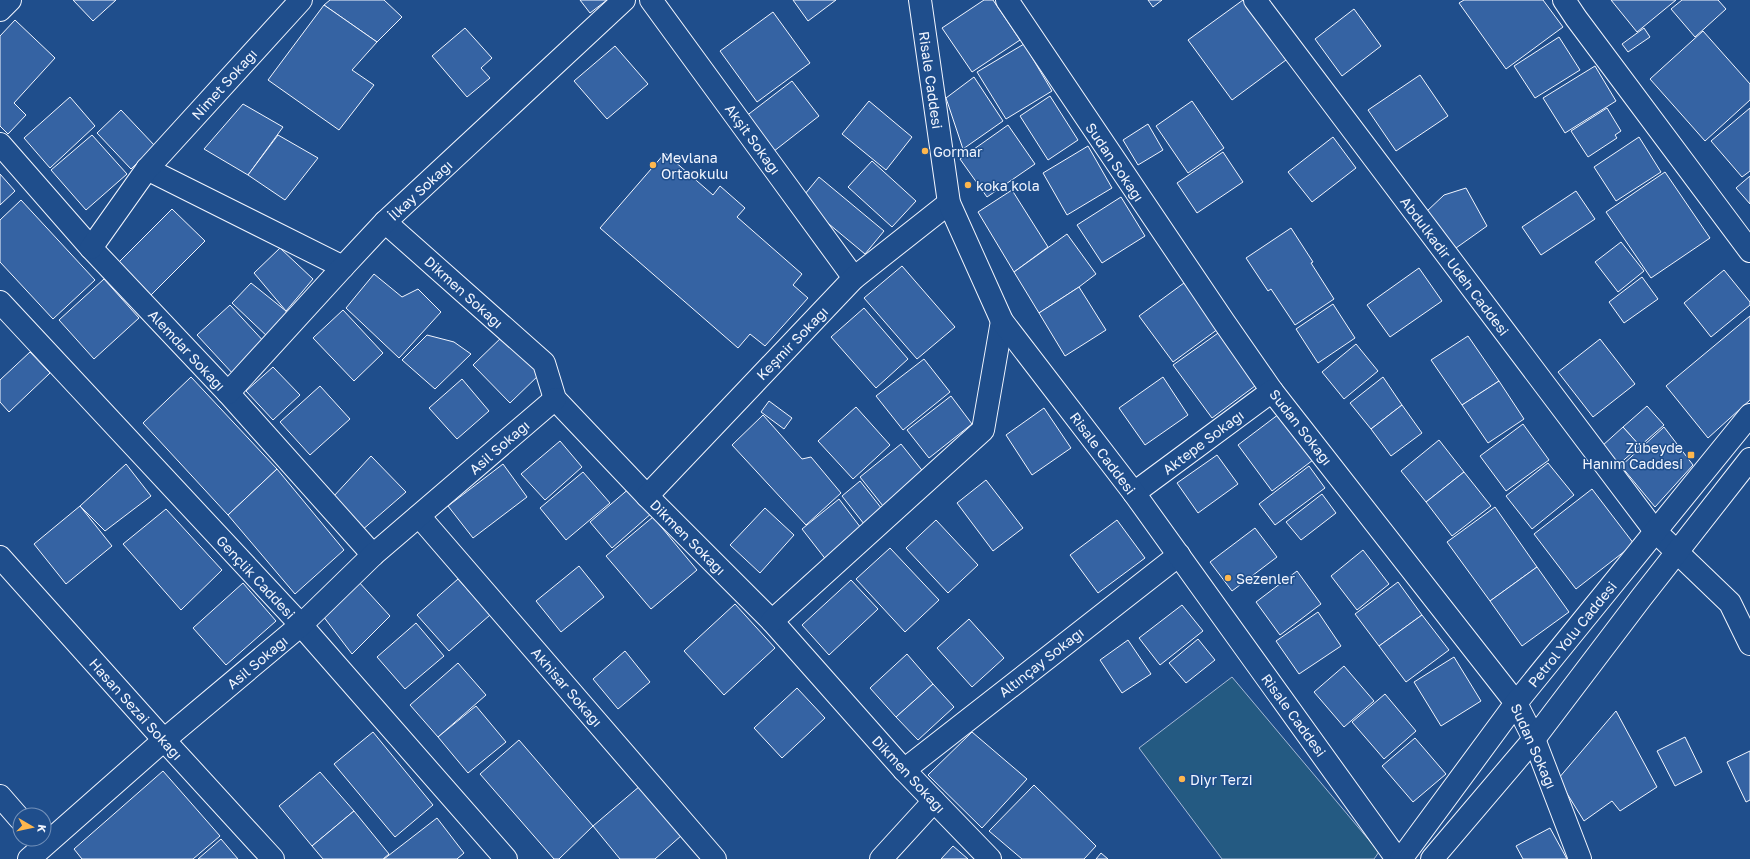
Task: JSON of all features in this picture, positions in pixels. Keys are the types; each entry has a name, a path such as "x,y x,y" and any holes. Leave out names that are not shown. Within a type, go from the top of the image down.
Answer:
{"street":[{"path":"0,10 10,0"},
{"name":"Nimet Sokağı","path":"91,248 147,168 301,0"},
{"name":"İlkay Sokağı","path":"228,393 385,222 624,0"},
{"name":"Akşit Sokağı","path":"651,0 854,278"},
{"name":"Risale Caddesi","path":"920,0 949,203 1002,320 1134,493 1397,859"},
{"name":"Sudan Sokağı","path":"1006,0 1272,391 1516,703 1534,738 1580,859"},
{"name":"Abdulkadir Udeh Caddesi","path":"1255,0 1655,531 1730,603 1750,644"},
{"path":"1564,0 1750,251"},
{"name":"Alemdar Sokağı","path":"0,144 91,248 228,393 373,555"},
{"path":"147,168 343,267"},
{"name":"Keşmir Sokağı","path":"647,496 854,278 949,203"},
{"name":"Dikmen Sokağı","path":"385,222 544,363 555,399 647,496 772,621 904,770 990,859"},
{"name":"Gençlik Caddesi","path":"0,302 301,625 506,859"},
{"path":"772,621 983,430 1002,320"},
{"name":"Aktepe Sokağı","path":"1134,493 1272,391"},
{"name":"Asil Sokağı","path":"41,851 164,740 301,625 373,555 555,399"},
{"name":"Petrol Yolu Caddesi","path":"1401,859 1516,703 1750,415"},
{"path":"1432,859 1534,738 1676,552 1750,459"},
{"name":"Akhisar Sokağı","path":"419,516 715,859"},
{"name":"Altınçay Sokağı","path":"904,770 1178,555"},
{"name":"Hasan Sezai Sokağı","path":"0,557 273,859"},
{"path":"0,796 12,810"},
{"path":"881,859 934,801"}],"shaded area":[{"path":"1232,677 1379,852 1374,859 1222,859 1139,748"}],"building":[{"path":"73,0 116,0 93,21"},
{"path":"330,0 384,0 402,17 377,42 324,5"},
{"path":"580,0 607,0 590,13"},
{"path":"793,0 836,0 808,21"},
{"path":"984,0 993,0 1020,40 972,72 942,28"},
{"path":"1148,0 1162,0 1153,7"},
{"path":"1243,0 1286,60 1232,100 1188,40"},
{"path":"1464,0 1543,0 1563,27 1506,69 1459,3"},
{"path":"1611,0 1676,0 1637,32"},
{"path":"1682,0 1718,0 1726,9 1695,37 1671,9"},
{"path":"324,5 377,42 352,70 374,85 339,130 268,80"},
{"path":"1354,9 1381,46 1342,76 1315,39"},
{"path":"773,12 810,63 757,102 720,51"},
{"path":"15,20 55,58 14,103 26,115 8,134 0,126 0,36"},
{"path":"465,28 492,58 481,68 490,78 467,97 432,56"},
{"path":"1644,28 1650,37 1628,52 1622,44"},
{"path":"1703,31 1750,84 1750,100 1705,141 1650,79"},
{"path":"1559,37 1580,70 1535,98 1514,66"},
{"path":"1024,44 1052,91 1006,119 977,72"},
{"path":"615,46 648,84 607,119 574,81"},
{"path":"1595,66 1616,101 1565,133 1543,98"},
{"path":"1420,75 1448,116 1396,151 1368,110"},
{"path":"974,77 1003,121 963,149 946,98"},
{"path":"792,81 819,116 769,155 741,120"},
{"path":"1050,96 1078,140 1048,160 1020,116"},
{"path":"70,97 95,126 50,168 24,138"},
{"path":"869,101 912,137 886,170 842,134"},
{"path":"1192,101 1224,148 1188,173 1156,126"},
{"path":"243,104 283,127 248,175 204,149"},
{"path":"1607,108 1621,131 1615,135 1617,138 1588,157 1571,131"},
{"path":"1750,108 1750,171 1742,177 1711,141"},
{"path":"121,110 155,146 131,169 97,133"},
{"path":"1148,124 1163,150 1138,165 1123,140"},
{"path":"1008,125 1035,164 987,197 960,159"},
{"path":"92,135 127,174 86,210 51,170"},
{"path":"278,135 318,158 285,200 248,175"},
{"path":"1333,137 1356,168 1312,202 1288,172"},
{"path":"1639,137 1661,172 1616,201 1594,167"},
{"path":"1088,146 1112,188 1067,215 1043,173"},
{"path":"1223,152 1243,182 1197,213 1177,183"},
{"path":"665,153 713,195 720,186 745,208 737,217 802,274 793,285 808,298 765,346 750,334 738,348 600,228"},
{"path":"872,161 916,201 892,227 848,187"},
{"path":"1665,172 1710,238 1651,278 1606,212"},
{"path":"0,174 15,191 0,205"},
{"path":"1750,176 1750,204 1736,188"},
{"path":"819,177 884,231 865,254 800,200"},
{"path":"1466,188 1487,226 1456,248 1426,212 1444,195"},
{"path":"1012,190 1048,247 1014,272 978,212"},
{"path":"1576,191 1595,219 1541,255 1522,227"},
{"path":"1121,197 1145,236 1102,263 1077,225"},
{"path":"21,200 95,280 53,319 0,262 0,220"},
{"path":"172,209 205,241 151,295 119,262"},
{"path":"1291,228 1313,262 1311,263 1334,299 1295,325 1271,289 1268,291 1246,258"},
{"path":"1067,234 1096,274 1039,313 1014,272"},
{"path":"1621,242 1644,271 1618,292 1595,262"},
{"path":"280,248 313,279 286,311 254,273"},
{"path":"902,266 955,327 917,359 864,298"},
{"path":"1419,268 1442,301 1390,337 1367,305"},
{"path":"1724,270 1750,302 1750,305 1711,337 1684,303"},
{"path":"374,274 402,297 418,289 441,312 399,358 346,308"},
{"path":"1642,277 1658,299 1624,323 1609,302"},
{"path":"104,279 139,318 94,359 59,320"},
{"path":"251,283 286,311 288,319 270,339 232,303"},
{"path":"1184,283 1218,329 1173,362 1139,316"},
{"path":"1079,287 1106,330 1065,356 1039,313"},
{"path":"1333,304 1355,338 1318,363 1296,329"},
{"path":"230,305 267,345 234,375 197,335"},
{"path":"864,308 908,359 876,388 831,337"},
{"path":"343,310 383,353 354,381 313,338"},
{"path":"1750,316 1750,400 1708,438 1666,386"},
{"path":"1221,331 1259,383 1212,418 1173,365"},
{"path":"505,334 542,372 510,403 473,365"},
{"path":"427,335 454,342 471,354 435,389 402,360"},
{"path":"1468,336 1499,381 1462,405 1431,360"},
{"path":"1600,339 1635,384 1593,417 1558,372"},
{"path":"1356,344 1378,371 1344,399 1322,372"},
{"path":"30,352 50,373 9,412 0,402 0,380"},
{"path":"924,359 950,392 903,430 876,396"},
{"path":"273,367 300,395 273,420 246,391"},
{"path":"191,377 277,469 228,515 143,423"},
{"path":"1163,377 1188,415 1145,445 1119,408"},
{"path":"1383,377 1402,405 1371,429 1350,403"},
{"path":"462,379 489,411 457,439 429,408"},
{"path":"1499,381 1524,419 1488,443 1462,405"},
{"path":"320,386 350,419 310,455 280,422"},
{"path":"951,396 972,424 929,458 907,430"},
{"path":"769,401 792,418 784,429 761,412"},
{"path":"1402,405 1422,433 1391,456 1371,429"},
{"path":"1647,406 1664,425 1640,446 1623,427"},
{"path":"856,407 890,445 853,479 818,441"},
{"path":"1044,408 1071,448 1032,475 1006,435"},
{"path":"1279,414 1313,460 1272,491 1238,445"},
{"path":"763,415 802,459 811,457 841,493 806,525 732,445"},
{"path":"1523,424 1549,460 1506,491 1480,456"},
{"path":"1623,427 1640,446 1618,465 1602,446"},
{"path":"1664,427 1693,465 1655,507 1621,466"},
{"path":"1439,440 1464,472 1426,502 1401,471"},
{"path":"560,441 582,467 545,500 521,474"},
{"path":"901,444 925,474 883,506 860,477"},
{"path":"1217,455 1238,484 1198,513 1177,483"},
{"path":"371,456 406,492 361,531 333,497"},
{"path":"1548,463 1574,495 1532,529 1506,496"},
{"path":"126,464 151,496 105,531 80,506"},
{"path":"503,464 527,497 473,538 448,506"},
{"path":"1309,466 1325,488 1275,525 1259,504"},
{"path":"277,469 344,550 295,594 228,515"},
{"path":"583,472 610,503 566,540 540,508"},
{"path":"1464,472 1491,506 1452,536 1426,502"},
{"path":"986,480 1023,528 993,551 957,503"},
{"path":"860,481 886,514 868,529 842,496"},
{"path":"631,487 653,512 612,548 590,522"},
{"path":"1592,489 1634,544 1576,589 1534,534"},
{"path":"1322,494 1336,513 1301,540 1286,522"},
{"path":"839,499 864,532 827,561 802,529"},
{"path":"80,506 112,546 66,584 34,544"},
{"path":"1495,507 1537,567 1490,601 1447,542"},
{"path":"765,508 794,535 760,573 730,545"},
{"path":"166,509 222,570 181,610 123,544"},
{"path":"653,517 697,570 651,609 606,556"},
{"path":"936,520 978,565 948,593 906,548"},
{"path":"1117,520 1145,558 1098,593 1070,555"},
{"path":"1255,528 1277,557 1232,591 1210,562"},
{"path":"890,548 939,600 905,632 856,579"},
{"path":"1363,550 1389,584 1357,610 1331,576"},
{"path":"579,566 604,597 561,632 536,601"},
{"path":"1537,567 1569,612 1522,646 1490,601"},
{"path":"1297,571 1321,604 1280,635 1256,602"},
{"path":"458,579 490,615 449,651 417,615"},
{"path":"357,580 390,616 352,654 323,616"},
{"path":"851,580 878,609 829,655 802,625"},
{"path":"1398,582 1422,615 1379,646 1355,614"},
{"path":"243,583 276,621 226,665 193,628"},
{"path":"735,604 775,648 724,695 684,651"},
{"path":"1182,605 1203,631 1160,665 1139,638"},
{"path":"1318,612 1341,646 1299,674 1276,641"},
{"path":"1422,615 1449,650 1406,682 1379,646"},
{"path":"969,619 1004,658 972,687 937,648"},
{"path":"416,623 444,656 405,689 377,657"},
{"path":"1198,639 1215,660 1186,683 1169,663"},
{"path":"1128,640 1151,674 1122,693 1100,660"},
{"path":"625,651 650,682 618,709 593,679"},
{"path":"907,654 933,684 896,717 870,688"},
{"path":"1454,657 1481,701 1441,726 1414,682"},
{"path":"458,663 486,695 438,737 410,705"},
{"path":"1344,666 1374,701 1344,727 1314,692"},
{"path":"933,684 954,707 918,740 896,717"},
{"path":"797,688 825,718 782,758 754,728"},
{"path":"1385,694 1416,731 1384,759 1352,722"},
{"path":"476,706 506,742 468,773 438,737"},
{"path":"1616,711 1657,787 1620,811 1612,801 1584,821 1558,779"},
{"path":"373,732 433,805 395,837 334,764"},
{"path":"972,732 1027,779 982,828 928,775"},
{"path":"1685,737 1702,772 1675,786 1657,751"},
{"path":"1415,738 1446,774 1413,802 1382,766"},
{"path":"519,740 593,826 559,859 554,859 480,774"},
{"path":"1750,751 1750,800 1746,802 1727,762"},
{"path":"163,771 220,836 193,859 82,859 74,849"},
{"path":"320,772 354,811 312,846 279,806"},
{"path":"1034,785 1096,846 1084,859 1022,859 989,831"},
{"path":"640,786 682,835 655,859 620,859 593,826"},
{"path":"354,811 389,854 383,859 323,859 312,846"},
{"path":"437,818 464,853 457,859 384,859"},
{"path":"1550,828 1567,859 1523,859 1516,846"},
{"path":"221,839 238,859 198,859"},
{"path":"953,846 968,859 941,859"},
{"path":"1101,853 1108,859 1096,859"}],"place":[{"name":"Gormar","path":"925,151"},
{"name":"Mevlana Ortaokulu","path":"653,165"},
{"name":"koka kola","path":"968,185"},
{"name":"Zübeyde Hanım Caddesi","path":"1691,455"},
{"name":"Sezenler","path":"1228,578"},
{"name":"Diyr Terzi","path":"1182,779"}]}
